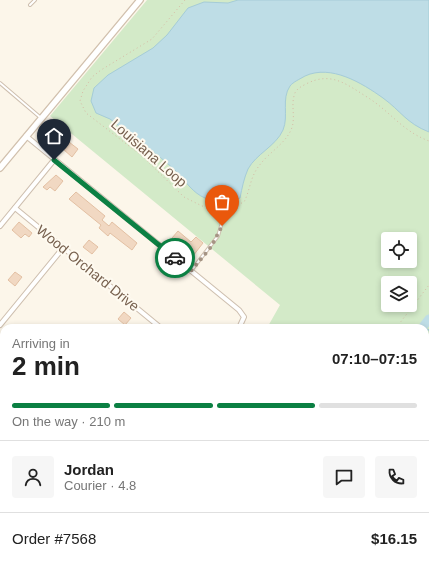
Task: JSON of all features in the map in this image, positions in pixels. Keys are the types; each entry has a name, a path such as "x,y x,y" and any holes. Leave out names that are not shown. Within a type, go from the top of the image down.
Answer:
{"street":[{"path":"0,168 140,0"},
{"path":"26,136 238,310 242,314 243,320 241,324"},
{"path":"0,226 54,160"},
{"name":"Wood Orchard Drive","path":"15,208 157,324"},
{"path":"1,324 63,248"}],"lane":[{"path":"30,5 35,0"},
{"path":"0,83 42,118"},
{"path":"191,271 218,236 226,209"}],"path":[{"name":"Louisiana Loop","path":"185,0 152,39 92,77 83,91 80,101 86,113 142,156 184,197 208,208 226,209 239,206 244,202 258,166 282,142 292,128 294,94 301,86 314,80 327,78 342,83 382,107 405,129 429,142"},
{"path":"399,324 429,285"}],"green space":[{"path":"147,0 429,0 429,324 269,324 280,305 50,116"}],"water":[{"path":"238,0 429,0 429,132 409,121 383,98 356,81 336,74 325,72 315,73 305,76 295,82 287,91 285,102 285,125 283,130 276,141 256,159 248,169 240,198 227,202 218,202 201,196 190,187 178,173 153,152 110,119 96,113 91,101 94,88 108,75 153,48 167,35 188,8 204,2 228,3"}],"building":[{"path":"69,142 78,149 72,157 63,149"},
{"path":"56,175 63,181 55,191 50,187 47,190 43,187"},
{"path":"76,192 105,216 102,220 109,226 112,222 137,243 132,250 110,233 108,236 99,228 101,225 69,199"},
{"path":"19,222 32,233 29,237 25,234 21,238 12,230"},
{"path":"178,231 191,242 196,237 203,243 193,256 172,238"},
{"path":"89,240 98,247 92,254 83,247"},
{"path":"15,272 22,277 15,286 8,280"},
{"path":"124,312 131,318 126,324 118,319"}],"waterway":[{"path":"425,324 429,319"}],"way so far":[{"path":"175,258 191,271 211,247 222,226"}],"route":[{"path":"54,160 175,258"}]}
